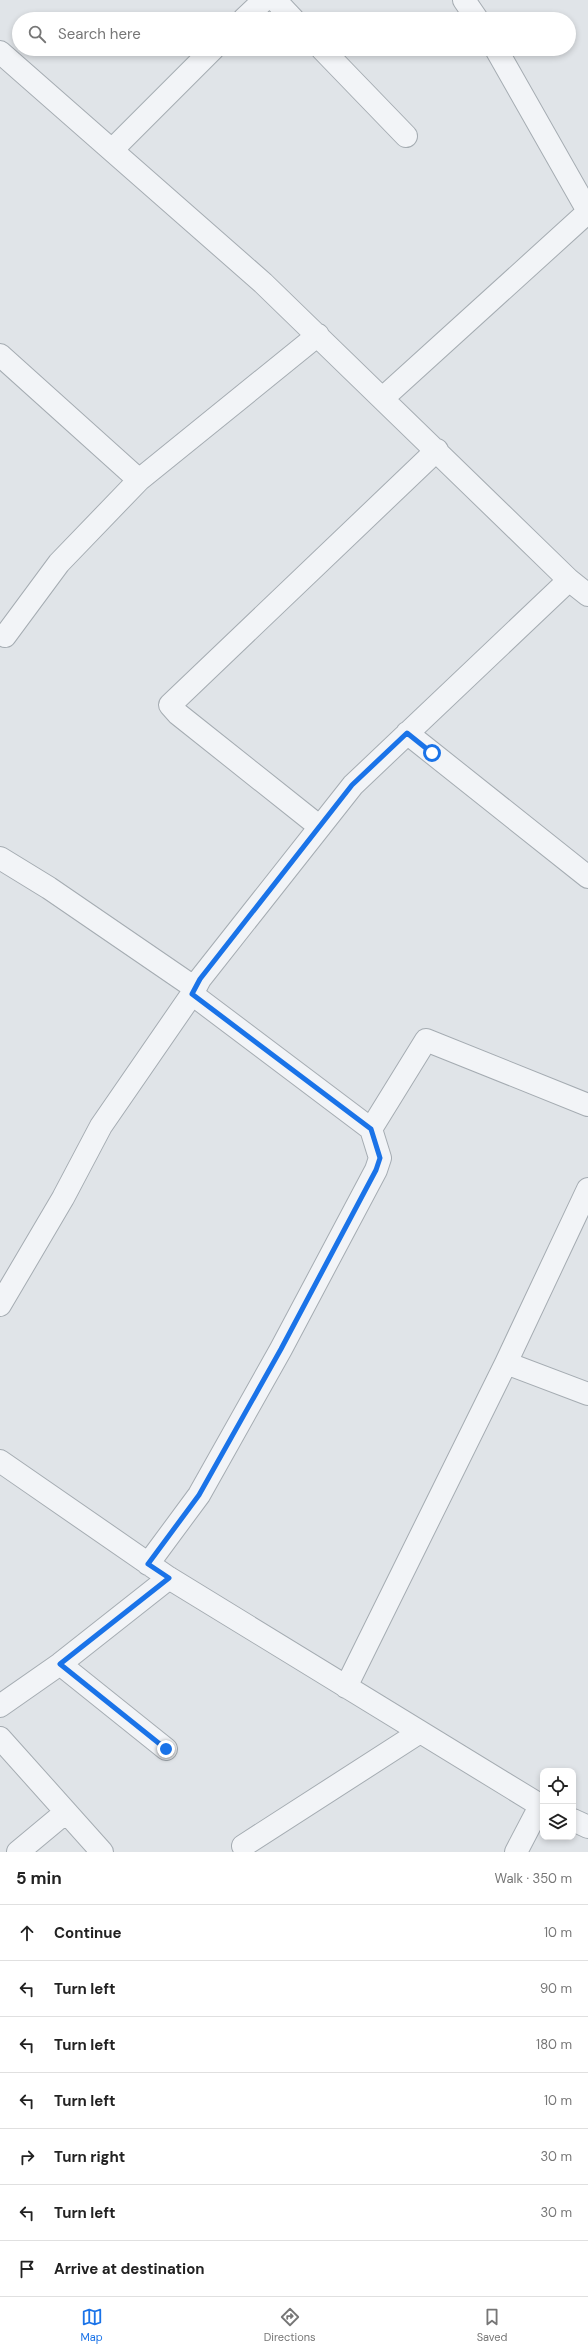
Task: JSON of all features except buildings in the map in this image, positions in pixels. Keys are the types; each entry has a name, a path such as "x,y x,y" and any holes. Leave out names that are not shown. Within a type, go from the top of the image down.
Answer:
{"street":[{"path":"251,12 264,0"},
{"path":"275,0 286,12"},
{"path":"464,0 472,12"},
{"path":"0,52 263,282 569,580 588,595"},
{"path":"112,150 206,56"},
{"path":"329,56 406,136"},
{"path":"383,398 588,212 500,56"},
{"path":"5,636 59,563 138,480 318,335"},
{"path":"0,355 138,480"},
{"path":"320,827 178,714 170,705 437,450"},
{"path":"0,1305 63,1198 101,1126 194,991 200,979 352,785 569,580"},
{"path":"407,733 588,877"},
{"path":"0,858 49,888 194,991 371,1129 380,1158 376,1170 281,1349 203,1488 148,1564"},
{"path":"371,1129 426,1040 588,1105"},
{"path":"346,1687 506,1364 588,1189"},
{"path":"506,1364 588,1394"},
{"path":"0,1461 169,1578 540,1805"},
{"path":"0,1706 60,1664 169,1578"},
{"path":"60,1664 166,1749"},
{"path":"243,1846 420,1732"},
{"path":"0,1738 102,1852"},
{"path":"516,1852 540,1808"},
{"path":"18,1852 66,1812"},
{"path":"576,1821 588,1827"}],"route":[{"path":"166,1749 60,1664 169,1578 148,1564 199,1495 281,1349 376,1170 380,1158 371,1129 192,994 200,979 352,785 407,733 432,753"}]}
